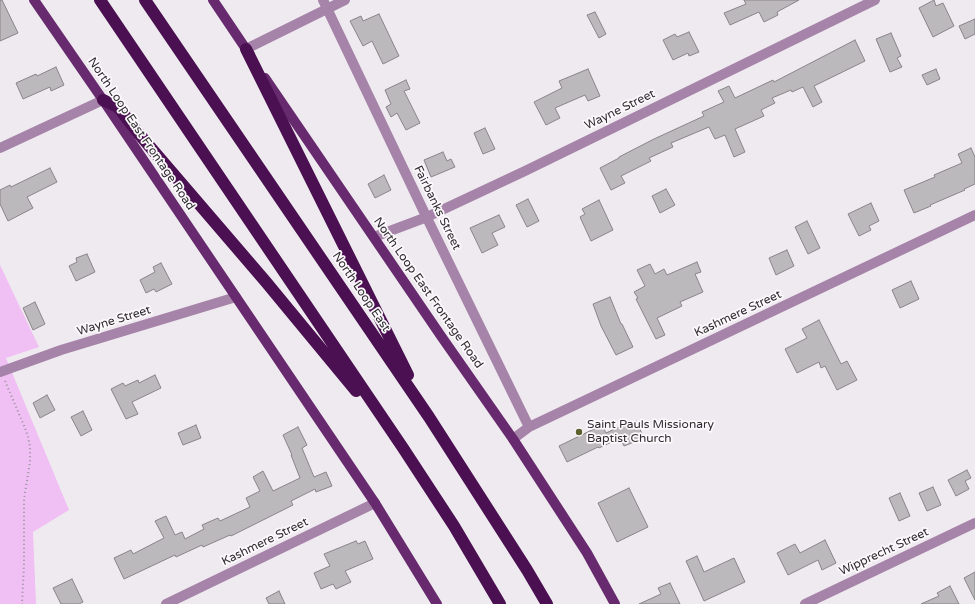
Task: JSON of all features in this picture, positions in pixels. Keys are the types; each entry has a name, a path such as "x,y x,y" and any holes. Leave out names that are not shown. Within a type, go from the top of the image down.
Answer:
{"highway":[{"path":"100,0 403,448 458,533 500,604"},
{"name":"North Loop East","path":"145,0 429,417 548,604"},
{"path":"246,49 429,417"},
{"path":"103,100 118,107 138,134 266,282 403,448"}],"main road":[{"name":"North Loop East Frontage Road","path":"34,0 375,502 437,604"},
{"name":"North Loop East Frontage Road","path":"213,0 374,238 513,439 587,553 616,604"}],"street":[{"path":"246,49 325,4 345,0"},
{"name":"Wayne Street","path":"374,238 525,171 875,0"},
{"name":"Fairbanks Street","path":"325,4 529,427"},
{"path":"0,148 103,100"},
{"name":"Kashmere Street","path":"513,439 529,427 975,215"},
{"name":"Wayne Street","path":"2,375 61,350 236,297"},
{"name":"Kashmere Street","path":"166,604 375,502"},
{"name":"Wipprecht Street","path":"805,604 975,523"}],"path":[{"path":"2,375 25,428 30,447 30,462 24,499 24,564 22,604"}],"shaded area":[{"path":"0,265 39,347 6,358 69,510 33,532 36,604 0,604"}],"building":[{"path":"0,0 2,0 18,33 0,41"},
{"path":"744,0 799,0 777,12 778,15 764,22 759,12 730,25 724,13 746,4"},
{"path":"934,0 936,6 943,3 954,26 933,37 919,8"},
{"path":"595,12 606,34 599,38 587,15"},
{"path":"379,14 399,56 383,64 372,41 363,46 350,21 361,16 363,21"},
{"path":"975,19 975,34 965,39 959,26"},
{"path":"689,32 699,52 689,56 688,53 673,60 663,40 675,34 677,37"},
{"path":"891,33 901,56 897,58 902,67 890,72 876,39"},
{"path":"855,40 865,61 814,86 822,102 813,107 803,87 792,92 791,90 772,98 775,103 761,110 764,116 735,129 745,152 734,157 725,135 715,139 709,127 671,143 673,147 649,158 651,161 621,176 625,183 611,190 600,168 654,139 704,116 702,112 724,102 718,91 729,86 735,98 773,80 774,82"},
{"path":"56,67 64,85 51,91 50,87 23,99 16,83 36,74 37,76"},
{"path":"588,69 600,96 588,101 585,95 555,108 560,118 546,125 534,102 562,88 559,81"},
{"path":"936,69 940,79 927,85 922,75"},
{"path":"406,80 410,89 404,91 420,123 406,130 397,113 391,117 386,107 391,104 385,90"},
{"path":"485,128 495,149 483,154 474,133"},
{"path":"971,148 975,157 975,184 914,213 904,190 935,177 934,175 962,163 958,154"},
{"path":"443,152 447,161 451,159 455,167 431,177 424,160"},
{"path":"50,168 57,182 27,197 33,208 8,221 0,204 0,190 10,185 11,187"},
{"path":"384,175 391,190 375,198 368,184"},
{"path":"666,189 675,205 660,213 652,196"},
{"path":"528,199 539,221 527,227 516,205"},
{"path":"599,200 613,230 591,241 580,217 585,214 582,209"},
{"path":"871,203 879,221 869,226 871,230 859,236 848,214"},
{"path":"499,215 505,227 492,233 498,245 482,253 470,228"},
{"path":"807,221 820,248 808,254 795,227"},
{"path":"787,250 794,266 776,275 769,258"},
{"path":"87,254 95,272 76,281 69,266 77,262 76,258"},
{"path":"697,262 701,272 695,274 703,292 680,302 682,306 657,318 665,335 656,339 634,292 645,286 637,270 650,264 655,274 664,269 667,275"},
{"path":"161,263 172,284 156,292 154,289 146,293 140,280 155,272 153,267"},
{"path":"911,281 919,299 900,308 892,290"},
{"path":"610,297 621,324 633,347 616,355 601,326 593,304"},
{"path":"35,302 45,324 33,330 23,308"},
{"path":"819,320 841,364 847,361 857,380 837,390 825,366 821,368 819,362 797,373 785,349 807,338 802,329"},
{"path":"155,375 161,388 132,402 138,414 126,419 111,389 123,383 125,386 138,380 139,383"},
{"path":"47,395 55,410 40,418 33,403"},
{"path":"83,411 92,430 81,436 71,417"},
{"path":"636,421 644,438 624,446 620,438 567,462 559,446 602,425 606,433"},
{"path":"196,425 201,438 183,445 178,433"},
{"path":"298,427 307,445 302,448 314,477 326,472 332,486 316,492 315,489 291,501 293,505 231,536 230,535 203,547 202,545 176,557 175,555 124,579 114,558 131,550 133,554 164,538 155,521 166,516 175,535 182,532 185,539 204,529 202,525 218,518 220,521 250,507 246,498 260,491 253,477 263,471 273,491 300,478 283,435"},
{"path":"967,470 971,478 965,481 969,489 956,496 948,480"},
{"path":"933,487 941,505 927,511 919,493"},
{"path":"629,488 648,527 617,542 598,503"},
{"path":"900,493 910,516 899,521 889,498"},
{"path":"825,540 836,563 822,570 818,560 788,575 777,553 795,544 800,553"},
{"path":"356,541 358,544 365,541 373,559 345,571 351,582 336,589 333,584 321,589 314,573 330,566 324,554"},
{"path":"697,556 704,572 734,558 745,582 704,601 686,561"},
{"path":"975,572 975,600 964,578"},
{"path":"72,579 83,602 79,604 61,604 53,588"},
{"path":"670,583 680,604 639,604 661,594 658,588"},
{"path":"950,586 959,604 921,604 939,596 937,593"},
{"path":"279,591 285,604 269,604 266,598"}],"place":[{"name":"Saint Pauls Missionary Baptist Church","path":"579,432"}]}
